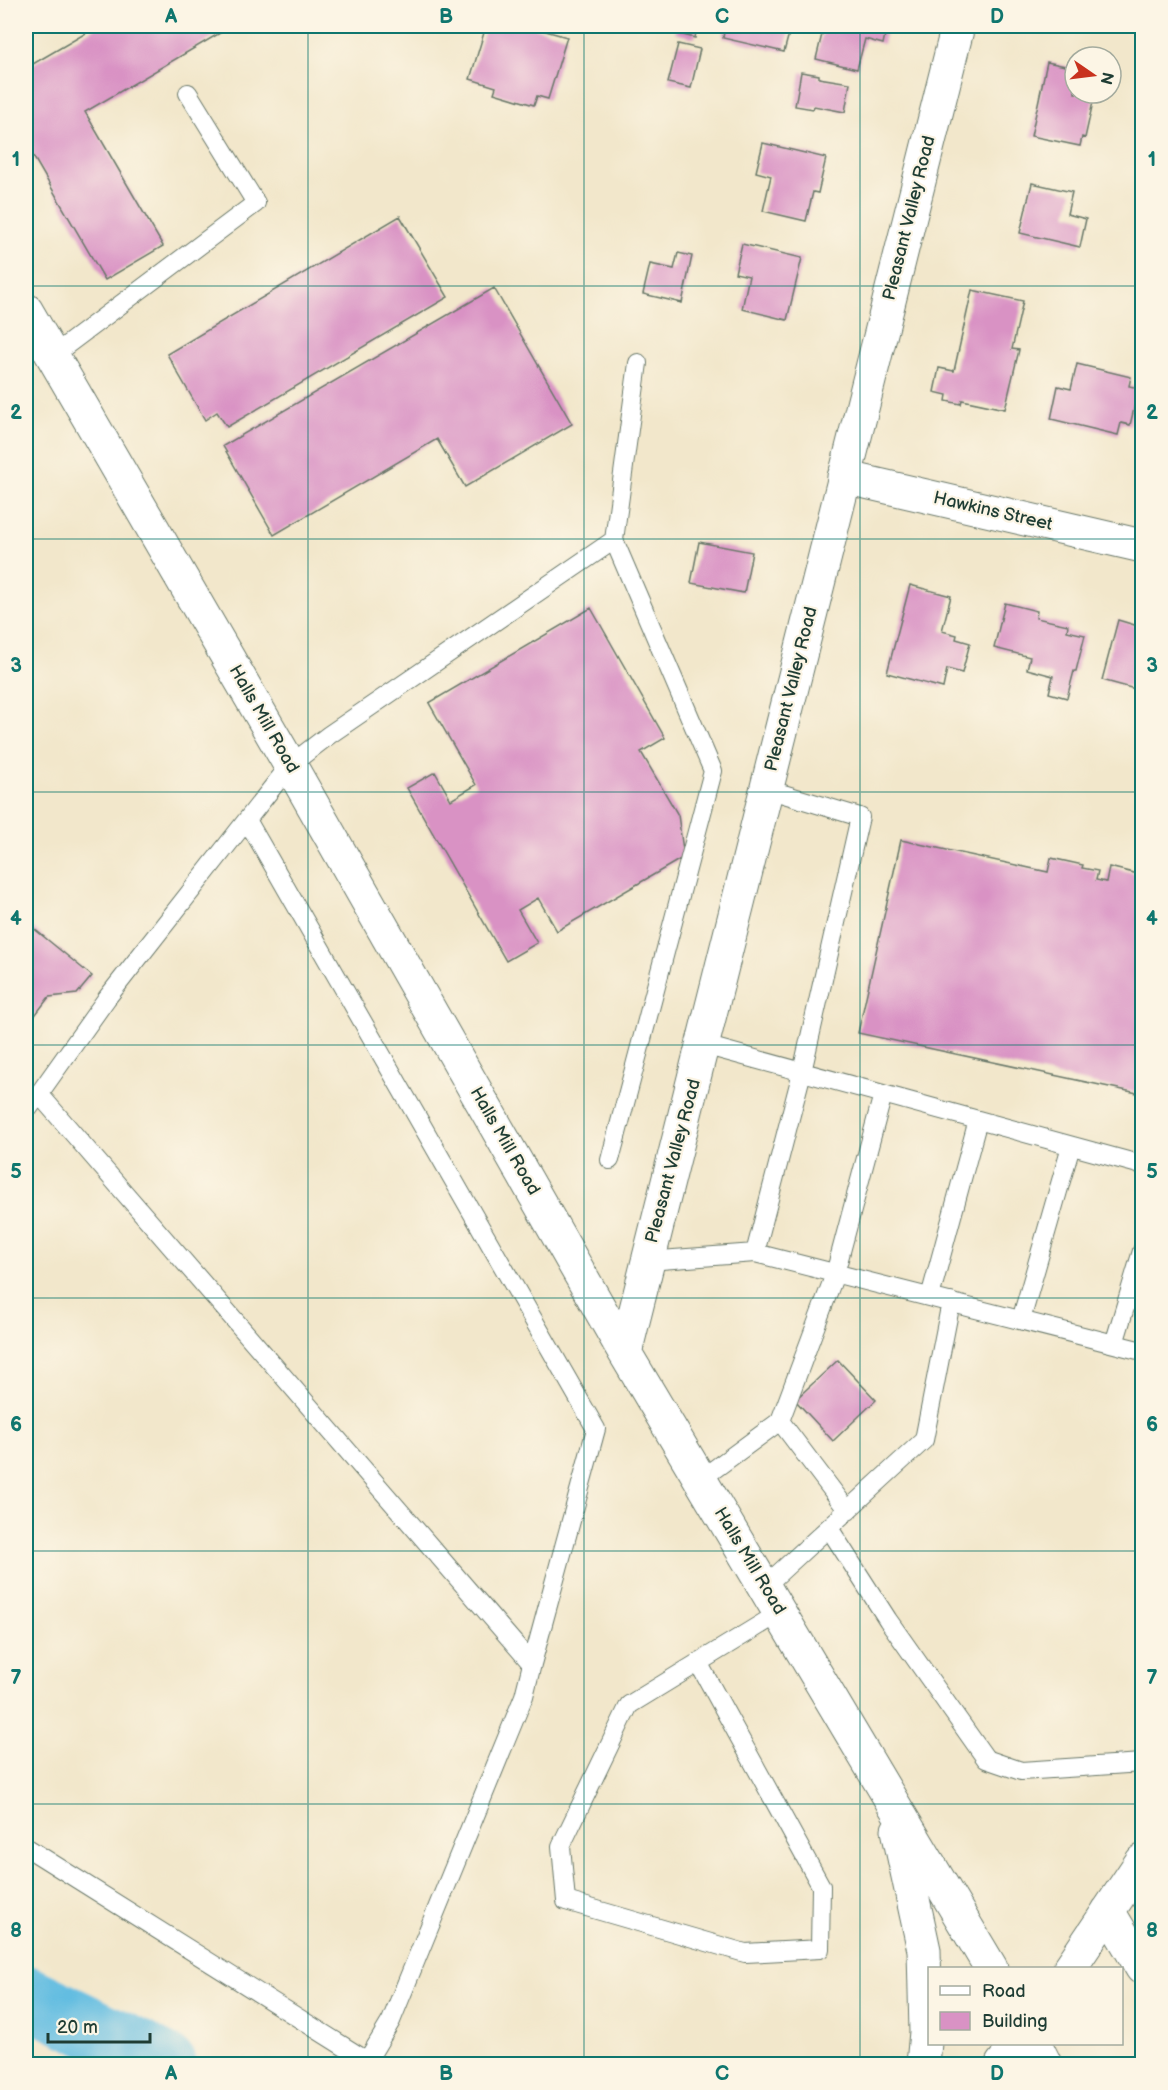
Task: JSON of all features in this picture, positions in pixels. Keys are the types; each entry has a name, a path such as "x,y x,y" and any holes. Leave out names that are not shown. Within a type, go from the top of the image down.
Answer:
{"street":[{"name":"Pleasant Valley Road","path":"625,1353 958,26"},
{"name":"Halls Mill Road","path":"26,310 290,765 625,1353 990,1967"},
{"name":"Hawkins Street","path":"844,477 1143,546"},
{"path":"893,1805 924,1950 926,2032 923,2064"},
{"path":"1071,1967 1143,1861"},
{"path":"1108,1911 1143,1968"},
{"path":"1002,2064 1016,2045"},
{"path":"1036,2045 1046,2064"}],"lane":[{"path":"52,356 256,203 188,93"},
{"path":"610,1160 713,771 614,540 638,363"},
{"path":"26,1112 107,998 290,765 328,735 614,540"},
{"path":"755,1253 802,1072 860,817 767,789"},
{"path":"26,1847 367,2061 391,2021 524,1696 596,1429 247,820"},
{"path":"704,1045 1143,1165"},
{"path":"39,1094 532,1664"},
{"path":"701,1479 780,1421 835,1274 884,1094"},
{"path":"930,1297 978,1120"},
{"path":"1021,1320 1071,1146"},
{"path":"1114,1344 1143,1251"},
{"path":"647,1261 755,1253 1143,1351"},
{"path":"699,1664 821,1886 820,1949 745,1953 566,1901 561,1846 628,1705 699,1664 773,1599 829,1528 924,1440 951,1302"},
{"path":"780,1421 848,1511"},
{"path":"829,1528 888,1620 986,1759 1021,1771 1143,1763"}],"building":[{"path":"98,26 232,26 85,112 163,246 105,280 26,144 26,68"},
{"path":"486,26 528,26 567,37 548,99 537,96 534,105 494,93 496,87 470,79"},
{"path":"677,26 697,26 695,38 675,33"},
{"path":"725,26 791,26 784,52 723,38"},
{"path":"824,26 887,26 883,44 865,39 857,69 816,59"},
{"path":"678,44 700,49 691,88 668,83"},
{"path":"1047,62 1063,65 1063,105 1092,105 1085,138 1082,137 1080,146 1031,136"},
{"path":"801,72 819,75 819,78 850,83 845,112 814,106 813,109 795,106"},
{"path":"763,143 826,158 818,193 813,192 806,221 763,211 771,176 756,172"},
{"path":"1032,183 1072,192 1067,214 1086,219 1080,247 1020,233"},
{"path":"400,216 448,297 227,427 217,412 205,420 167,354"},
{"path":"742,244 802,258 787,320 742,309 749,276 735,273"},
{"path":"678,253 692,256 682,303 643,294 650,264 674,269"},
{"path":"494,288 572,424 465,487 437,439 274,535 223,446"},
{"path":"972,290 1023,301 1012,349 1019,350 1005,409 962,400 961,404 946,401 947,395 934,392 939,368 954,371"},
{"path":"1077,364 1131,377 1129,386 1139,388 1130,425 1121,423 1118,435 1051,419 1058,386 1071,389"},
{"path":"699,542 752,552 744,593 691,583"},
{"path":"910,585 951,596 942,631 957,635 956,639 970,643 962,673 947,669 943,688 887,673"},
{"path":"1005,603 1037,611 1036,618 1068,625 1067,631 1085,635 1067,698 1049,693 1053,676 1027,669 1030,657 994,648"},
{"path":"591,608 665,738 641,752 678,815 684,857 557,931 538,898 518,910 537,943 506,961 407,788 435,772 451,800 476,785 429,703"},
{"path":"1118,620 1138,626 1142,621 1142,691 1102,680"},
{"path":"901,840 1048,872 1051,858 1098,871 1096,880 1106,882 1109,867 1142,875 1142,1094 858,1033"},
{"path":"27,923 92,976 77,994 49,997 26,1027 26,925"},
{"path":"838,1360 876,1400 833,1441 795,1400"}],"waterway":[{"path":"26,1996 165,2064"}]}
